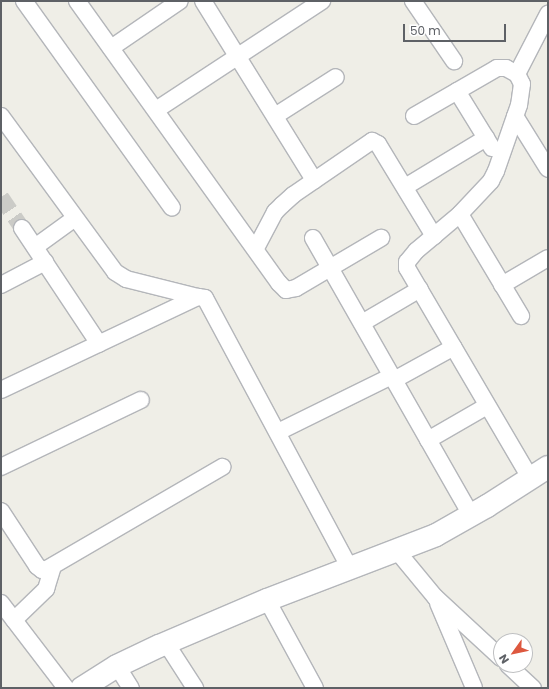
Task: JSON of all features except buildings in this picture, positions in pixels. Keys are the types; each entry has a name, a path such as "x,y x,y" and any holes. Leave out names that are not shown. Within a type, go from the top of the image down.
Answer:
{"street":[{"path":"24,1 172,208"},
{"path":"77,1 256,248 279,283 286,290 296,288 381,238"},
{"path":"111,48 180,1"},
{"path":"204,1 314,180"},
{"path":"156,110 237,55 322,1"},
{"path":"413,1 454,61"},
{"path":"517,74 548,14"},
{"path":"82,688 117,666 166,643 267,600 436,535 543,471 487,406 454,346 407,268 407,262 410,257 460,214 490,181 500,161 515,116 522,94 522,84 517,74 506,68 497,68 414,116"},
{"path":"275,116 336,77"},
{"path":"457,91 500,161"},
{"path":"1,116 111,268 120,276 202,297 208,302 350,568"},
{"path":"515,116 548,169"},
{"path":"404,187 486,138"},
{"path":"256,248 275,212 294,194 372,141 378,144 434,236"},
{"path":"460,214 521,316"},
{"path":"35,247 75,218"},
{"path":"22,228 99,344"},
{"path":"313,238 471,515"},
{"path":"502,285 548,258"},
{"path":"1,286 45,262"},
{"path":"362,323 420,289"},
{"path":"1,390 198,297"},
{"path":"278,432 393,378 454,346"},
{"path":"1,467 141,400"},
{"path":"428,440 487,406"},
{"path":"1,510 37,566 42,570 53,566 222,467"},
{"path":"397,551 435,597 493,651"},
{"path":"14,620 46,589 53,566"},
{"path":"435,597 474,688"},
{"path":"267,600 315,688"},
{"path":"1,603 66,688"},
{"path":"166,643 195,688"},
{"path":"117,666 131,688"},
{"path":"517,673 533,688"}],"tunnel":[{"path":"1,197 22,228"}]}
